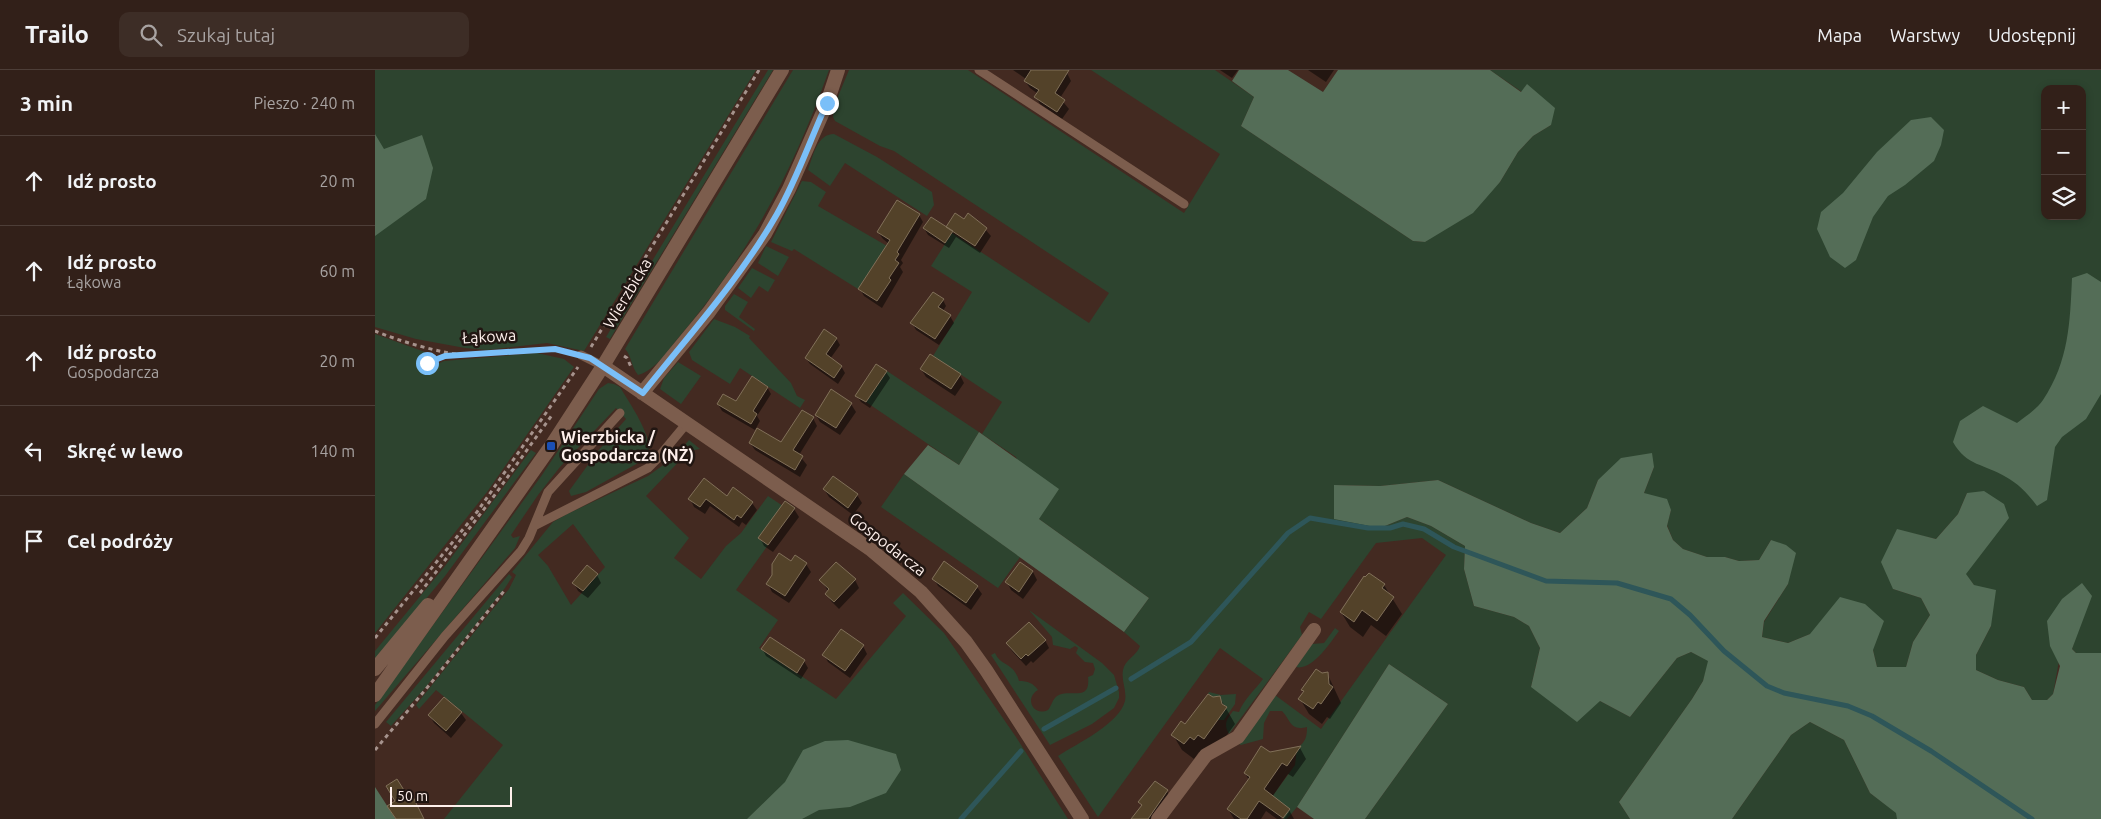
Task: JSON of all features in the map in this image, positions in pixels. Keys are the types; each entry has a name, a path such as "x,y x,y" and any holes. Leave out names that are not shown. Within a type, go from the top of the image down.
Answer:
{"street":[{"name":"Wierzbicka","path":"375,695 551,446 603,366 781,70"},
{"path":"643,393 709,312 765,234 793,180 827,103 837,70"},
{"name":"Gospodarcza","path":"603,366 870,549 921,592 966,642 986,670 1082,819"},
{"name":"Wierzbicka","path":"375,669 493,528"},
{"path":"1158,819 1206,755 1239,737 1314,630"}],"lane":[{"path":"979,70 1184,204"},
{"path":"581,355 603,366"},
{"path":"375,724 445,636 521,551 548,492 620,413"},
{"path":"534,526 647,468 687,423"}],"path":[{"name":"Łąkowa","path":"375,331 415,344 465,355 540,348 555,349 581,355"},
{"path":"420,368 435,359 465,355"},
{"path":"375,750 507,587"}],"green space":[{"path":"375,70 756,70 584,351 547,343 487,350 465,348 416,339 375,327"},
{"path":"768,70 773,70 610,339 606,337"},
{"path":"793,70 829,70 800,143 767,211 727,275 704,306 661,359 650,369 638,375 625,349"},
{"path":"849,70 968,70 1184,213 1220,154 1091,70 1215,70 1254,97 1241,126 1413,241 1425,242 1500,182 1518,152 1533,136 1551,125 1527,85 1522,92 1490,70 2101,70 2101,653 2076,653 2072,649 2078,629 2059,661 2053,694 2047,700 2032,700 2024,687 1998,680 1976,670 1976,655 1991,626 1974,585 1965,574 1983,551 1967,493 1958,514 1936,539 1897,530 1893,589 1921,598 1930,615 1913,642 1906,667 1877,667 1873,650 1810,634 1788,643 1762,637 1764,622 1788,584 1771,540 1759,560 1739,561 1725,557 1707,557 1683,549 1673,540 1667,525 1671,510 1644,493 1654,467 1598,480 1587,508 1560,533 1531,523 1438,480 1380,486 1335,485 1380,528 1407,517 1431,526 1465,546 1464,569 1474,606 1514,617 1529,626 1540,648 1531,687 1600,701 1630,717 1677,658 1691,652 1709,661 1703,681 1692,699 1619,802 1630,819 1365,819 1448,704 1389,664 1297,807 1287,819 1284,819 1266,805 1295,765 1297,748 1305,739 1307,727 1294,727 1282,711 1270,711 1264,723 1263,739 1239,744 1275,695 1321,729 1446,555 1422,538 1376,543 1321,619 1309,612 1300,627 1302,635 1229,734 1226,722 1229,717 1233,711 1239,712 1263,679 1220,648 1098,817 1058,756 1097,732 1115,717 1121,709 1125,701 1124,666 1140,646 1124,632 1149,598 1039,519 1016,457 982,434 1002,402 933,356 972,292 931,266 952,233 1089,323 1109,293 894,151 880,146 835,121 833,117 834,106"},
{"path":"1239,70 1288,70 1323,92 1338,70 1490,70 1521,92 1527,84 1555,108 1551,125 1533,136 1518,152 1500,182 1473,213 1425,242 1413,241 1241,126 1254,97 1232,81"},
{"path":"1931,117 1944,130 1941,145 1934,161 1905,185 1888,196 1873,217 1856,260 1845,268 1830,257 1817,229 1821,212 1843,193 1877,152 1911,120"},
{"path":"375,134 384,149 422,135 433,168 426,199 375,236"},
{"path":"834,134 877,157 932,192 934,205 927,216 845,163 830,186 808,170 814,152 820,142 828,135"},
{"path":"802,181 811,182 826,192 818,206 887,246 858,289 794,249 792,251 771,242"},
{"path":"766,246 789,257 778,276 758,263"},
{"path":"752,268 775,280 768,292 759,286 751,298 738,288"},
{"path":"2087,273 2101,282 2101,394 2086,419 2062,437 2055,447 2047,500 2037,506 2015,483 1970,460 1958,450 1953,442 1960,421 1983,406 2017,423 2031,413 2043,400 2058,371 2067,341 2072,278"},
{"path":"734,294 748,302 739,317 755,329 754,331 725,310 725,306"},
{"path":"714,319 735,327 750,336 749,338 791,383 797,396 805,400 800,408 740,368 730,384 692,360 689,352"},
{"path":"375,334 425,352 426,358 417,366 425,370 444,361 537,353 564,359 574,367 487,492 375,633"},
{"path":"678,362 701,376 681,404 660,389 664,378"},
{"path":"887,371 979,432 959,465 866,402"},
{"path":"608,383 620,387 639,419 649,446 647,456 640,462 586,492 571,496 569,491 598,451 626,419 616,408 560,467 538,495 511,535 513,538 520,536 515,548 375,711 375,705 542,475 599,389"},
{"path":"979,432 1059,489 1039,519 1149,598 1124,632 904,474 928,445 959,465"},
{"path":"689,440 700,449 689,451 646,496 689,538 674,558 701,579 726,546 741,533 768,496 792,512 783,524 774,517 758,538 768,545 736,590 778,620 759,648 836,699 906,616 893,603 903,593 944,633 1016,737 1068,819 444,819 503,745 436,690 419,709 416,705 509,589 516,575 512,572 553,522 648,476 673,458","holes":["573,524 605,567 571,605 548,566 538,555"]},
{"path":"531,450 536,453 445,576 375,660 375,651 445,566"},
{"path":"1652,453 1654,467 1644,493 1667,499 1671,510 1667,526 1673,540 1683,549 1707,557 1725,557 1739,561 1759,560 1771,540 1786,545 1796,553 1788,584 1764,621 1762,637 1788,643 1810,634 1840,597 1865,604 1884,621 1873,650 1877,667 1906,667 1913,642 1930,615 1921,598 1893,589 1881,562 1897,529 1936,539 1958,514 1967,493 1984,491 2004,504 2009,518 1966,574 1974,585 1996,590 1991,626 1976,655 1976,670 1998,680 2024,687 2032,700 2047,700 2053,694 2060,666 2050,646 2047,621 2062,599 2082,583 2092,596 2072,649 2076,653 2101,653 2101,819 1897,819 1896,813 1870,793 1844,740 1810,722 1791,735 1732,819 1630,819 1619,802 1692,699 1703,681 1708,661 1691,652 1677,658 1630,717 1600,701 1577,722 1531,687 1540,648 1529,626 1514,617 1474,606 1464,569 1465,546 1431,526 1407,517 1380,528 1334,519 1334,485 1380,486 1438,480 1531,523 1560,533 1587,508 1598,480 1621,458"},
{"path":"904,474 1020,557 998,588 881,507"},
{"path":"509,574 512,577 505,588 425,688 391,726 386,722"},
{"path":"1029,610 1102,663 1114,675 1119,692 1119,698 1114,708 1092,724 1050,745 991,655 995,653 1001,661 1011,667 1019,681 1030,683 1038,690 1034,693 1031,702 1032,706 1038,711 1048,710 1057,696 1086,690 1088,677 1093,675 1095,669 1093,663 1085,662 1076,653 1078,648 1075,646 1070,649 1053,645 1052,637"},
{"path":"1335,628 1339,631 1326,649 1314,661 1302,667 1296,667 1312,644 1324,643"},
{"path":"1389,664 1448,704 1365,819 1314,819 1297,807"},
{"path":"1209,692 1221,695 1236,694 1235,704 1224,720 1217,720 1226,707 1208,694"},
{"path":"1810,722 1844,740 1870,793 1897,813 1897,819 1732,819 1791,735"},
{"path":"848,740 896,754 901,770 886,793 850,807 819,810 802,819 747,819 785,782 803,750 825,741"},
{"path":"375,787 395,818 396,819 375,819"}],"building":[{"path":"1031,70 1069,70 1055,93 1065,100 1057,112 1034,97 1039,90 1024,81"},
{"path":"897,200 920,214 897,252 899,254 895,260 899,263 889,278 891,280 877,301 858,289 890,240 877,232"},
{"path":"955,213 964,219 968,213 987,228 975,246 946,227"},
{"path":"931,217 953,231 945,243 923,228"},
{"path":"933,292 944,299 938,307 951,315 935,339 910,323"},
{"path":"824,329 837,338 826,354 842,366 834,378 805,358"},
{"path":"930,354 961,374 951,389 920,369"},
{"path":"876,364 887,371 866,402 855,396"},
{"path":"752,376 768,387 753,411 757,414 751,424 717,404 723,394 736,401"},
{"path":"831,389 852,403 836,428 815,415"},
{"path":"802,410 814,417 793,450 803,456 795,470 749,443 757,428 781,442"},
{"path":"833,476 858,494 848,508 823,489"},
{"path":"704,478 727,496 733,487 753,502 741,518 737,515 734,520 706,499 700,507 688,499"},
{"path":"785,501 795,508 768,545 758,538"},
{"path":"779,553 791,561 795,555 807,563 785,596 766,584 772,575 772,564"},
{"path":"944,561 978,586 966,603 932,579"},
{"path":"836,562 856,579 834,602 825,594 829,589 819,580"},
{"path":"1020,562 1033,571 1019,592 1005,582"},
{"path":"587,565 598,574 583,591 572,583"},
{"path":"1369,573 1385,584 1382,588 1394,597 1377,621 1362,610 1354,622 1340,612 1364,576"},
{"path":"1029,622 1046,640 1028,656 1026,654 1021,659 1006,643"},
{"path":"841,629 864,645 845,671 822,655"},
{"path":"770,637 805,660 797,673 761,649"},
{"path":"1316,669 1322,673 1328,672 1329,684 1333,687 1321,704 1318,702 1313,709 1298,699 1304,691 1301,690"},
{"path":"1208,694 1213,697 1220,696 1222,704 1227,707 1204,739 1198,735 1194,740 1190,737 1184,744 1171,735 1181,721 1185,724"},
{"path":"444,697 462,712 446,731 428,715"},
{"path":"1261,746 1270,752 1301,746 1287,766 1282,763 1264,789 1290,809 1283,818 1259,801 1247,819 1241,819 1227,809 1250,777 1244,773"},
{"path":"397,779 407,795 411,793 424,819 396,819 387,806 395,801 386,786"},
{"path":"1155,781 1168,790 1148,819 1131,819 1142,805 1138,802"}],"waterway":[{"path":"1131,679 1191,642 1288,533 1310,518 1368,528 1390,528 1403,524 1424,529 1454,547 1546,581 1617,583 1671,599 1690,615 1724,651 1767,686 1784,693 1848,706 1872,716 1931,751 2032,819"},
{"path":"1044,729 1116,688"},
{"path":"961,819 1021,751"}],"place":[{"name":"Wierzbicka / Gospodarcza (NŻ)","path":"551,446"}],"route":[{"path":"427,363 445,356 540,348 555,349 590,358 643,393 709,312 765,234 789,189 827,103"}]}
